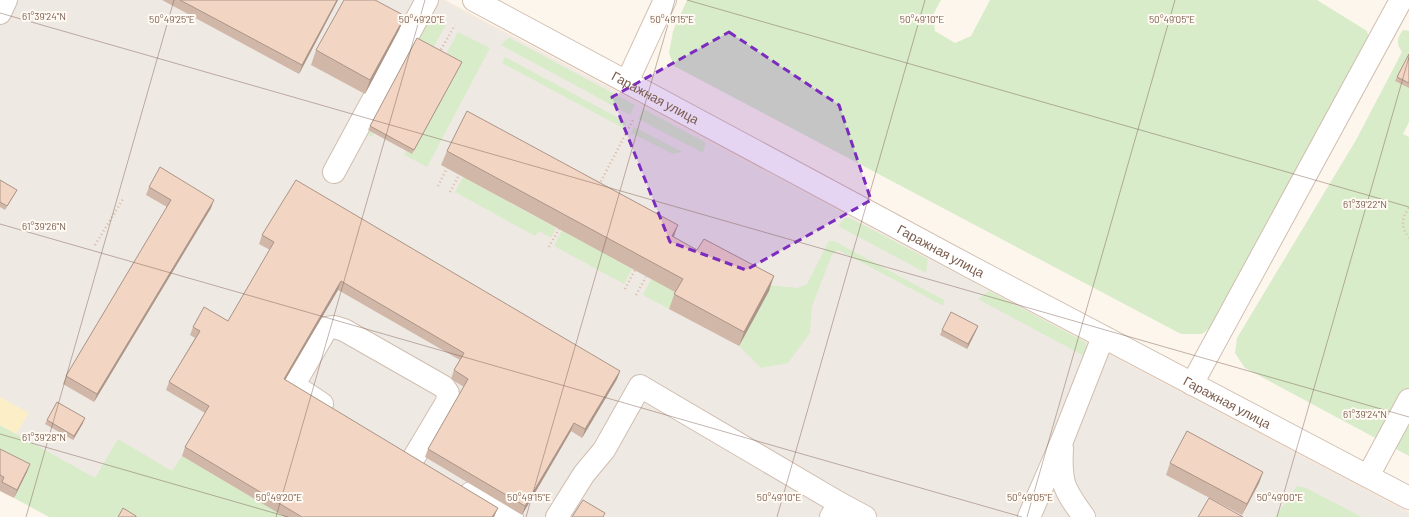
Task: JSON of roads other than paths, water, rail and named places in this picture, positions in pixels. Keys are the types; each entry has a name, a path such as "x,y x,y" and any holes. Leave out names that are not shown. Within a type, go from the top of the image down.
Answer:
{"street":[{"path":"0,13 6,0"},
{"path":"334,172 427,0"},
{"name":"Гаражная улица","path":"474,0 1103,337 1409,498"},
{"path":"627,82 665,0"},
{"path":"1192,384 1403,4"},
{"path":"340,415 306,395 298,388 296,381 327,328 334,327 344,330 444,387 448,393 447,402 413,459"},
{"path":"1029,517 1062,441 1103,337"},
{"path":"557,517 584,474 604,450 640,386 835,510 865,517"},
{"path":"1368,476 1409,400"},
{"path":"1062,441 1060,472 1067,492 1084,517"},
{"path":"393,447 433,470"},
{"path":"453,482 512,517"}]}
